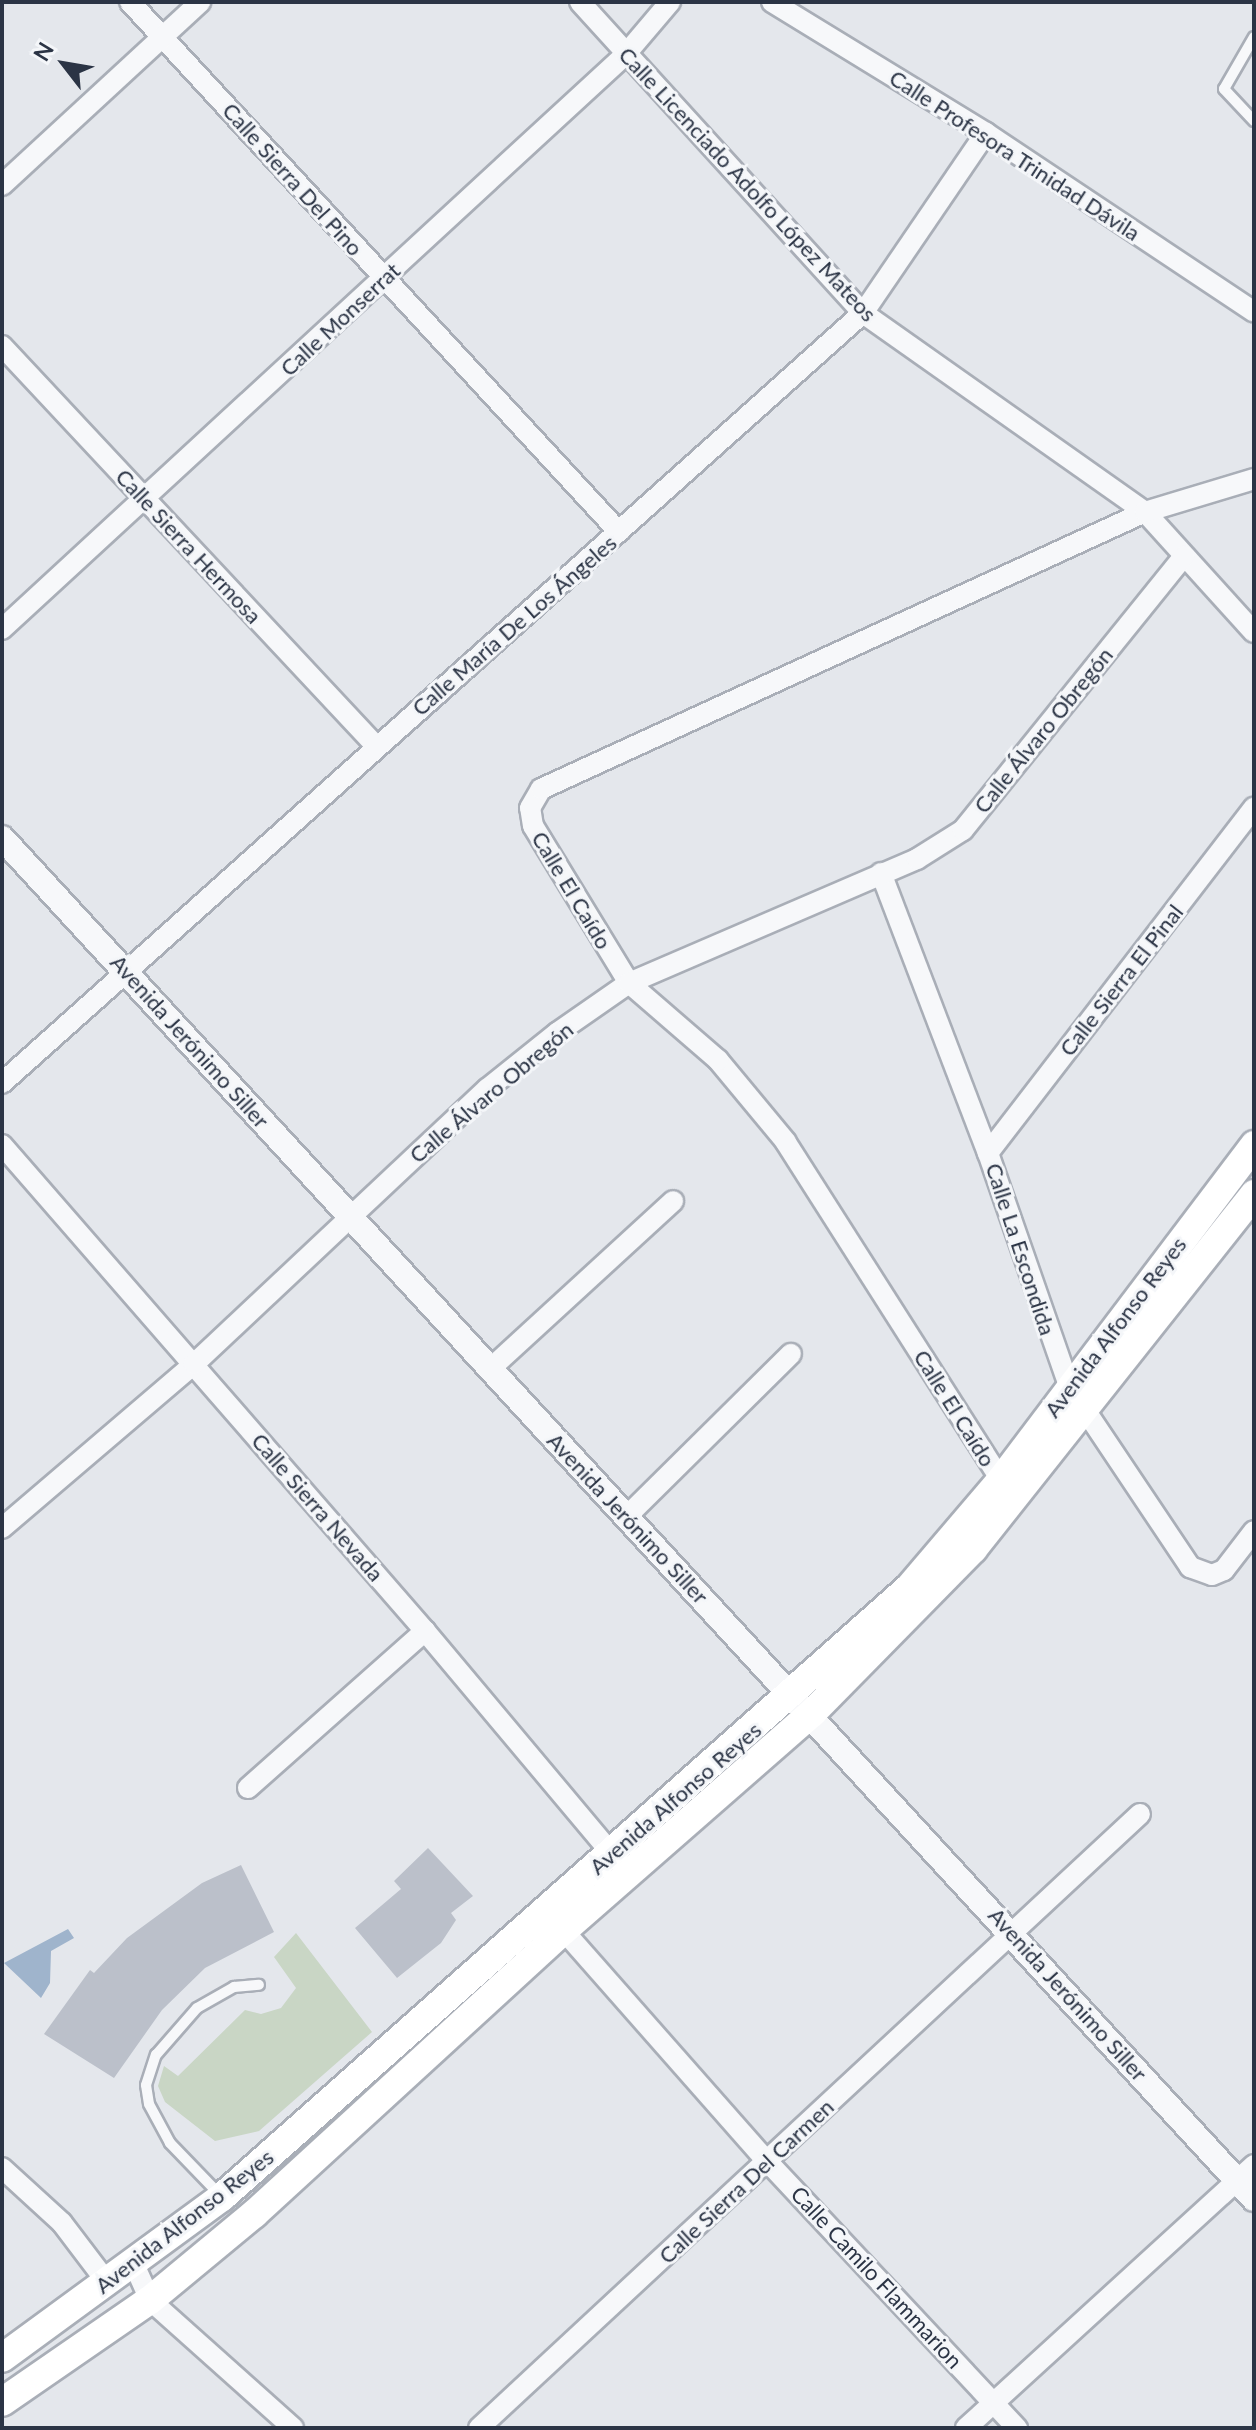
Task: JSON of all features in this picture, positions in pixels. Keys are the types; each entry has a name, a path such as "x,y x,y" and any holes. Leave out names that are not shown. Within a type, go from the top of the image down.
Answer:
{"main road":[{"name":"Avenida Alfonso Reyes","path":"803,1704 909,1588 1001,1480 1254,1145"},
{"name":"Avenida Alfonso Reyes","path":"2,2358 222,2197 555,1920 803,1704 973,1549 1254,1194"},
{"name":"Avenida Alfonso Reyes","path":"2,2402 150,2300 363,2119 555,1920"}],"street":[{"name":"Calle Sierra Del Pino","path":"130,2 619,532"},
{"path":"2,185 200,2"},
{"name":"Calle Licenciado Adolfo López Mateos","path":"580,2 863,313 1145,512 1254,632"},
{"name":"Calle Monserrat","path":"2,629 625,55 670,2"},
{"name":"Calle Profesora Trinidad Dávila","path":"772,2 986,133 1254,312"},
{"name":"Calle María De Los Ángeles","path":"2,1083 863,313 986,133"},
{"name":"Calle Sierra Hermosa","path":"2,346 376,746"},
{"name":"Calle El Caído","path":"1001,1480 786,1142 718,1060 629,983 533,826 530,808 541,789 1145,512 1254,479"},
{"name":"Calle Álvaro Obregón","path":"2,1528 194,1364 487,1089 629,983 930,852 963,830 1184,556"},
{"name":"Calle Sierra El Pinal","path":"988,1153 1254,808"},
{"name":"Avenida Jerónimo Siller","path":"2,838 1015,1935 1246,2172 1254,2199"},
{"name":"Calle La Escondida","path":"881,873 988,1153 1069,1386 1190,1567 1212,1575 1224,1570 1254,1531"},
{"name":"Calle Sierra Nevada","path":"2,1145 425,1631 620,1863"},
{"path":"491,1368 673,1201"},
{"path":"626,1517 791,1354"},
{"path":"248,1788 425,1631"},
{"name":"Calle Sierra Del Carmen","path":"479,2428 1015,1935 1140,1814"},
{"name":"Calle Camilo Flammarion","path":"555,1920 767,2161 1017,2428"},
{"path":"2,2168 62,2223 106,2281"},
{"path":"966,2428 1246,2172"},
{"path":"133,2262 150,2300 293,2428"}],"lane":[{"path":"1254,37 1224,89 1254,121"},
{"path":"222,2197 170,2143 149,2104 146,2085 156,2055 197,2008 234,1987 259,1985"}],"green space":[{"path":"296,1933 372,2032 259,2131 215,2141 165,2102 158,2086 164,2066 178,2076 245,2010 261,2014 281,2008 296,1988 274,1957"}],"water":[{"path":"68,1929 74,1938 51,1951 50,1983 41,1998 4,1963"}],"building":[{"path":"428,1848 473,1896 451,1913 456,1920 441,1943 397,1978 355,1928 401,1889 394,1881"},
{"path":"241,1865 274,1932 205,1968 162,2010 114,2078 44,2034 90,1970 94,1973 127,1938 202,1883"}]}
